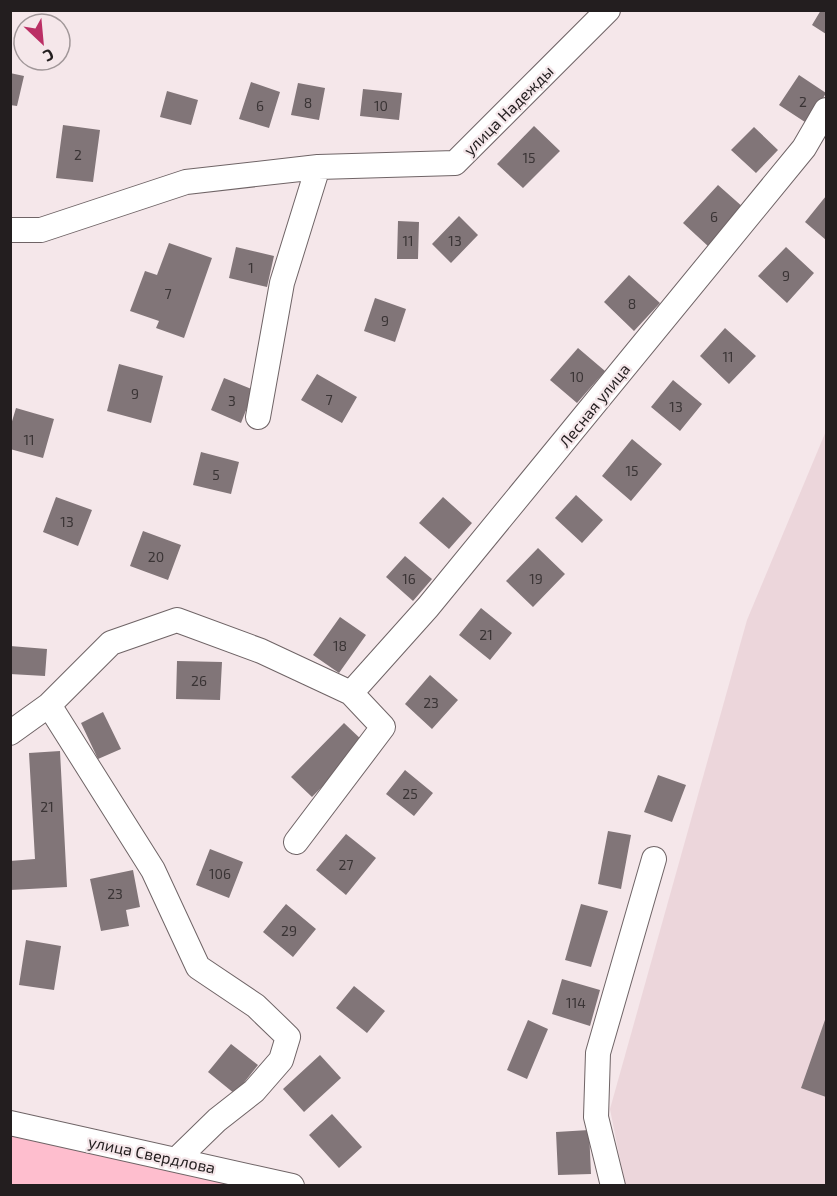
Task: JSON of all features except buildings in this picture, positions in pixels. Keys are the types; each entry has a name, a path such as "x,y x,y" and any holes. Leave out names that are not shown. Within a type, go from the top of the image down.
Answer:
{"street":[{"name":"улица Надежды","path":"10,230 41,230 186,182 318,167 455,163 608,10"},
{"name":"Лесная улица","path":"351,693 428,608 804,148 826,110"},
{"path":"258,417 282,283 318,167"},
{"path":"10,733 49,705 111,643 177,620 261,651 351,693 383,727 296,842"},
{"path":"49,705 153,870 198,967 255,1006 288,1038 281,1060 254,1091 218,1120 177,1159"},
{"path":"613,1185 596,1117 598,1053 654,859"},
{"name":"улица Свердлова","path":"10,1123 292,1185"}],"shaded area":[{"path":"826,431 826,1185 625,1185 610,1109 747,620"},
{"path":"11,1134 248,1185 11,1184"}]}
